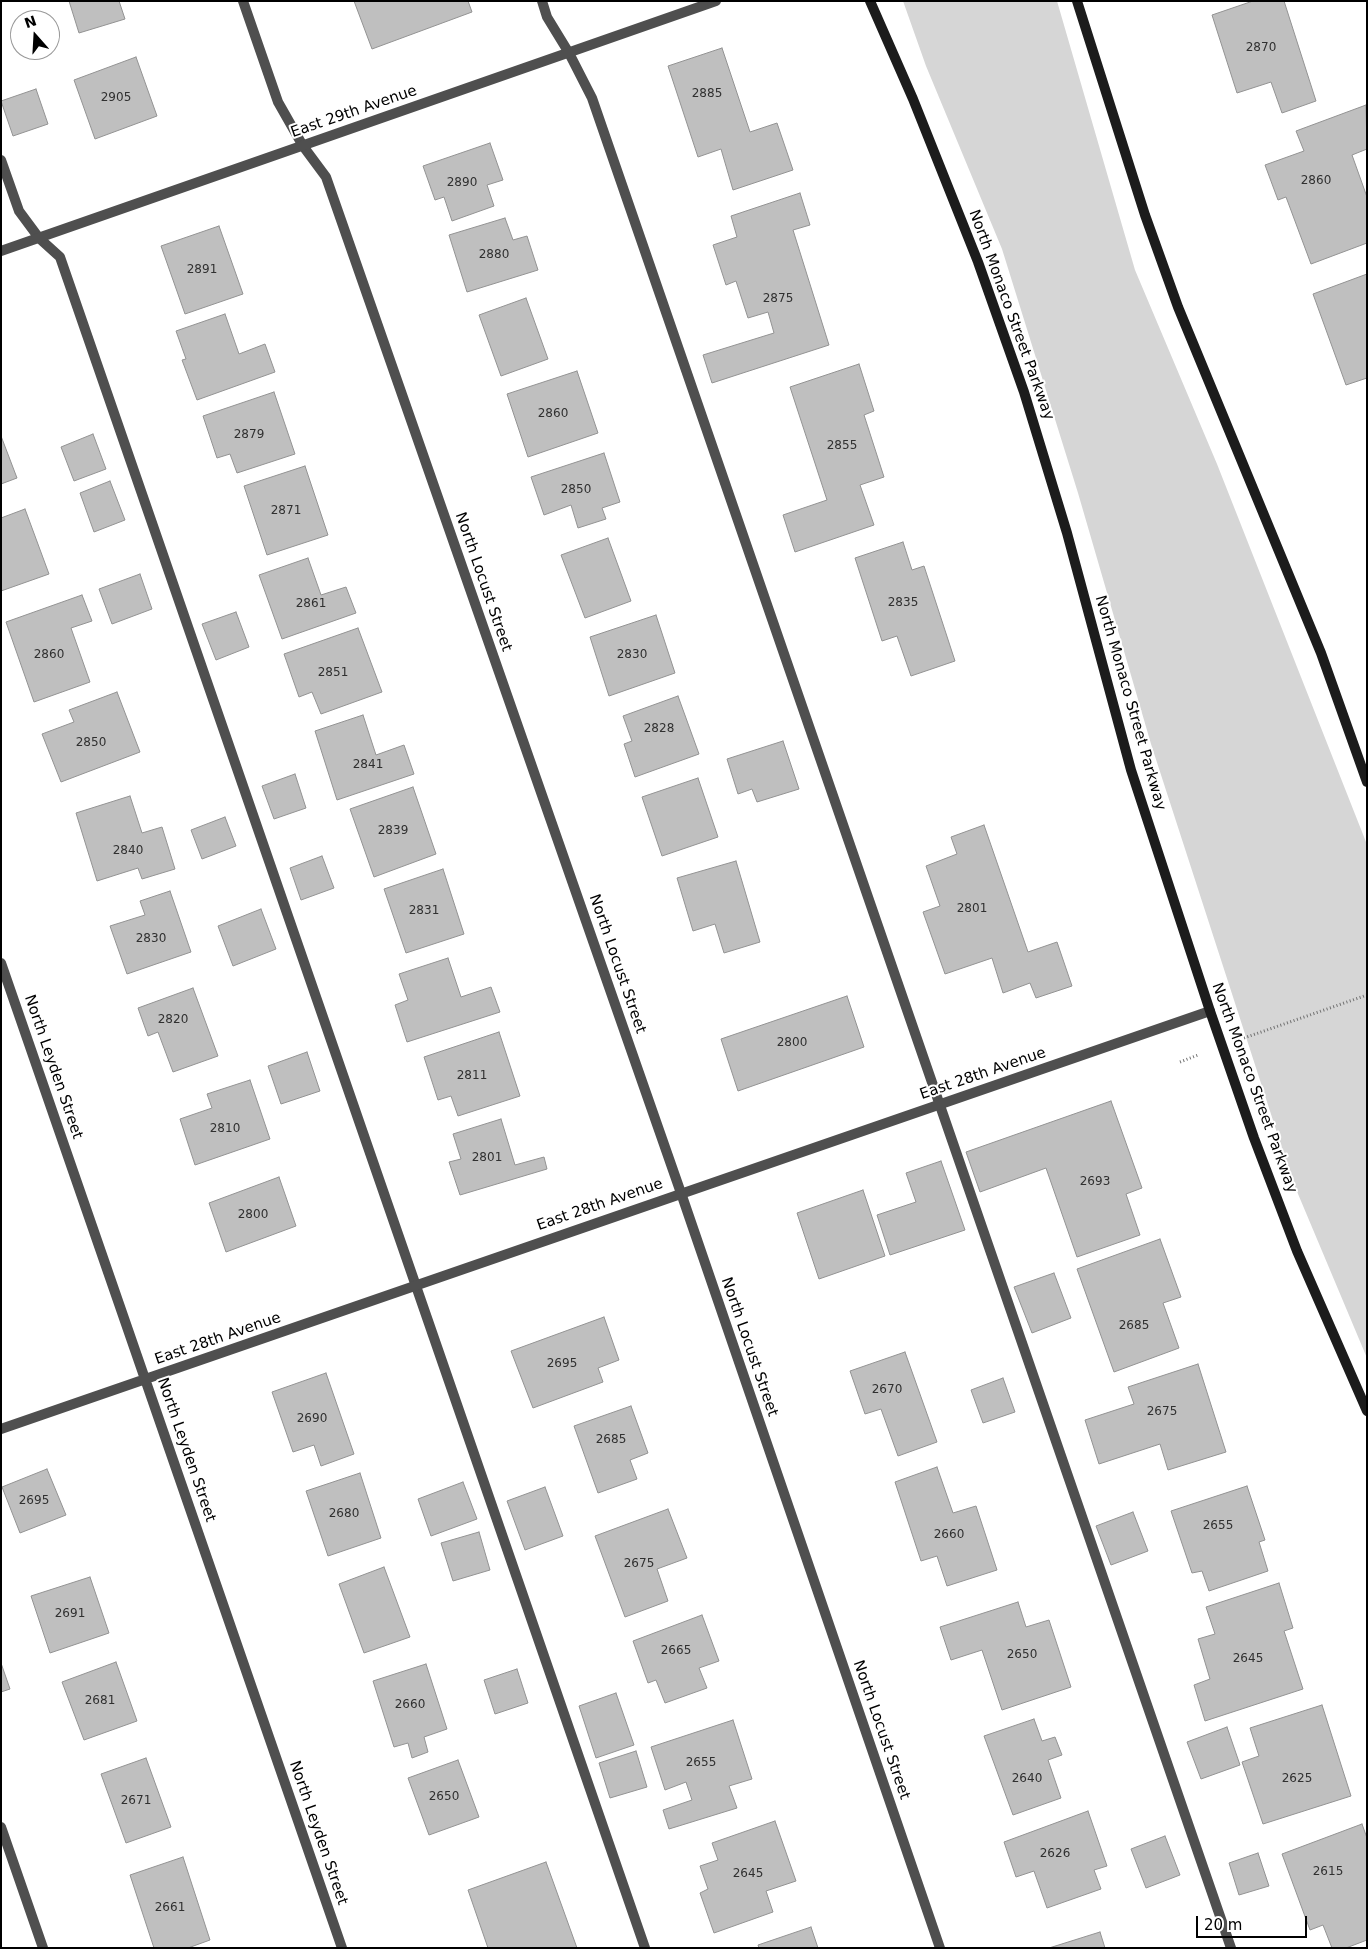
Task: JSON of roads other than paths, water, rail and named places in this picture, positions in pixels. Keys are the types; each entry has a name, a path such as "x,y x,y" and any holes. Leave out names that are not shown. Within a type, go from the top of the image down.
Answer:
{"main road":[{"name":"North Monaco Street Parkway","path":"870,1 913,99 978,262 1024,392 1067,533 1131,770 1254,1138 1297,1251 1367,1412"},
{"path":"1077,1 1142,206 1178,307 1321,653 1367,782"}],"street":[{"name":"North Locust Street","path":"243,1 278,102 303,146 326,177 681,1193 940,1948"},
{"path":"542,1 547,17 569,53 592,98 938,1106 1231,1948"},
{"name":"East 29th Avenue","path":"1,251 716,1"},
{"path":"1,160 19,211 39,238 60,256 645,1948"},
{"name":"North Leyden Street","path":"1,962 342,1948"},
{"name":"East 28th Avenue","path":"1,1429 1210,1011"},
{"path":"1,1827 43,1948"}]}
